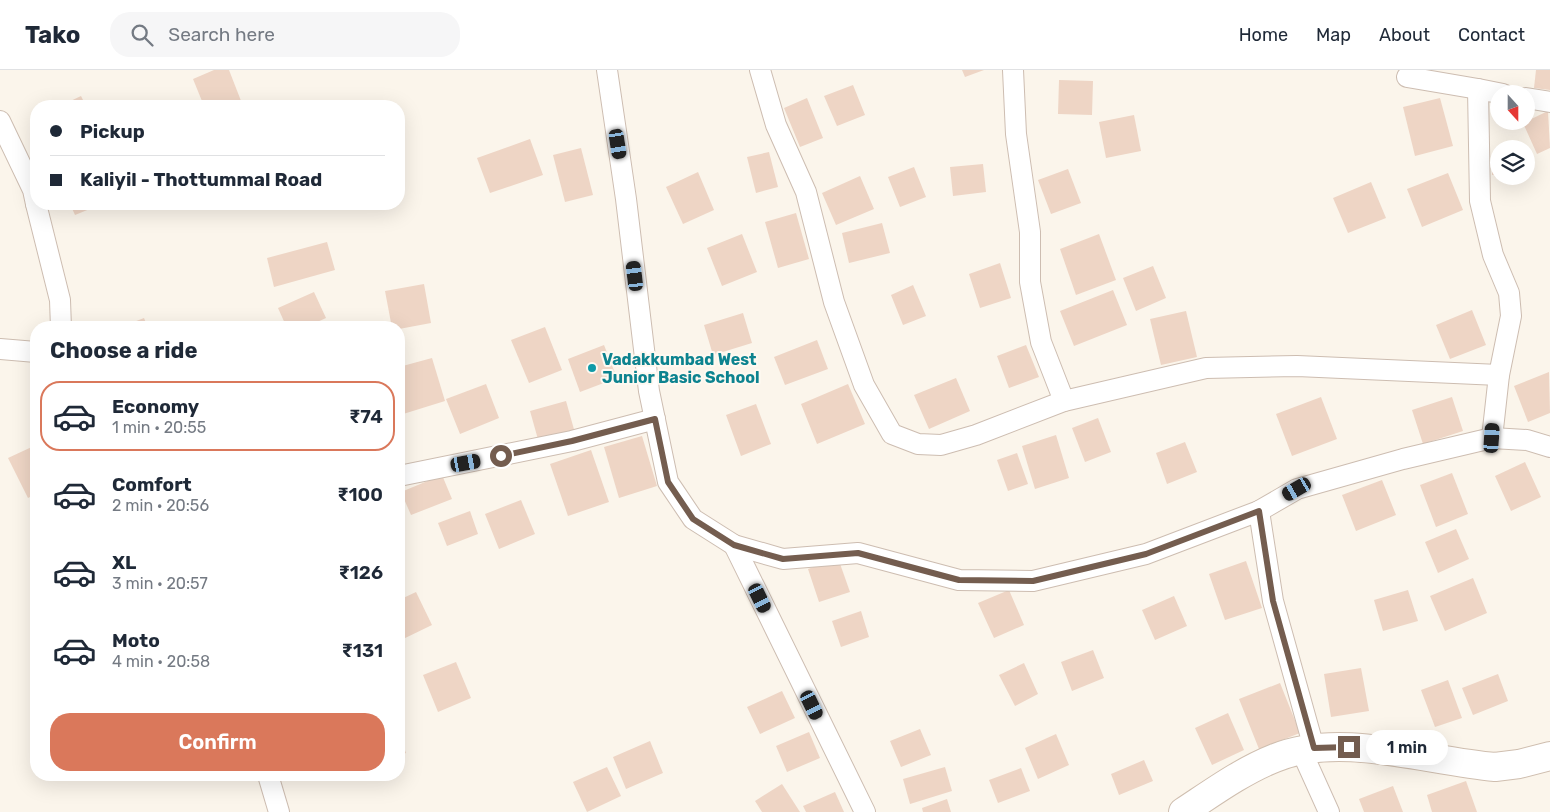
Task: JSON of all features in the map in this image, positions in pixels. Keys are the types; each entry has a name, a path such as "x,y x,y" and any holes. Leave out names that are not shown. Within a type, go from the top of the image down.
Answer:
{"main road":[{"path":"1183,812 1233,779 1276,758 1308,749 1349,747 1495,767 1519,764 1550,756"}],"street":[{"path":"607,70 626,199 649,391 668,482 693,519 734,545 783,559 858,553 959,580 1033,581 1146,554 1259,511 1297,489 1402,459 1492,438 1528,440 1550,447"},
{"path":"760,70 776,125 806,192 834,302 864,385 892,434 918,444 941,445 976,435 1064,401 1206,368 1297,366 1499,375"},
{"path":"1013,70 1016,134 1030,232 1030,282 1041,342 1064,401"},
{"path":"1407,77 1490,91"},
{"path":"1478,89 1480,201 1493,255 1509,293 1511,316 1499,375 1492,438"},
{"path":"1535,100 1550,102"},
{"path":"0,121 30,184"},
{"path":"38,210 60,300 61,321"},
{"path":"0,350 30,352"},
{"path":"405,475 572,441 655,419"},
{"path":"1259,511 1273,601 1308,749 1329,812"},
{"path":"734,545 865,812"},
{"path":"270,781 279,812"}],"building":[{"path":"214,70 229,70 241,100 202,100 193,79"},
{"path":"962,70 984,70 965,77"},
{"path":"1536,70 1550,70 1550,90 1535,88"},
{"path":"1059,80 1093,81 1092,115 1058,114"},
{"path":"853,85 865,115 837,126 824,96"},
{"path":"81,96 83,100 73,100"},
{"path":"807,98 823,138 800,147 784,108"},
{"path":"1440,98 1453,146 1415,156 1403,107"},
{"path":"1548,111 1550,148 1537,154 1535,140 1531,140 1526,130 1535,130 1535,117"},
{"path":"1134,115 1141,151 1106,158 1099,122"},
{"path":"530,139 543,175 490,193 477,158"},
{"path":"581,148 593,195 565,202 553,155"},
{"path":"769,152 778,187 756,193 747,157"},
{"path":"983,164 986,192 953,196 950,167"},
{"path":"914,167 926,197 900,207 888,177"},
{"path":"1068,169 1081,203 1051,214 1038,180"},
{"path":"698,172 714,210 683,224 666,187"},
{"path":"1448,173 1463,210 1422,227 1407,189"},
{"path":"860,176 874,209 836,225 822,193"},
{"path":"1371,182 1386,218 1348,233 1333,198"},
{"path":"73,210 87,210 75,215"},
{"path":"796,213 809,259 778,268 765,222"},
{"path":"882,223 890,253 849,263 842,233"},
{"path":"742,234 757,272 722,286 707,248"},
{"path":"1099,234 1116,280 1076,295 1060,249"},
{"path":"327,242 335,270 274,287 267,258"},
{"path":"1000,263 1011,298 980,308 969,274"},
{"path":"1153,266 1166,298 1136,311 1123,278"},
{"path":"424,284 431,323 405,328 405,321 391,321 385,291"},
{"path":"913,285 926,316 903,325 891,295"},
{"path":"1113,290 1127,325 1074,346 1060,311"},
{"path":"314,292 326,318 319,321 284,321 278,308"},
{"path":"1472,310 1486,345 1450,359 1436,325"},
{"path":"1186,311 1197,357 1161,365 1150,319"},
{"path":"743,313 752,343 713,355 704,325"},
{"path":"545,327 562,370 529,383 511,340"},
{"path":"817,340 828,369 785,385 774,357"},
{"name":"Vadakkumbad West Junior Basic School","path":"604,345 617,378 580,392 568,359"},
{"path":"1026,345 1039,377 1009,388 997,356"},
{"path":"432,358 445,401 405,413 405,365"},
{"path":"1549,372 1550,413 1528,422 1514,386"},
{"path":"956,378 970,411 929,429 914,395"},
{"path":"486,384 499,418 460,434 446,399"},
{"path":"848,384 865,424 817,444 801,404"},
{"path":"1321,397 1337,439 1292,456 1276,414"},
{"path":"1452,397 1463,431 1423,444 1412,410"},
{"path":"566,401 575,433 539,443 530,411"},
{"path":"756,404 771,444 741,456 726,415"},
{"path":"1098,418 1111,452 1085,462 1072,428"},
{"path":"1056,435 1069,478 1035,489 1022,446"},
{"path":"642,436 657,486 619,498 604,447"},
{"path":"1185,442 1197,472 1167,484 1156,453"},
{"path":"30,448 30,497 28,498 8,458"},
{"path":"591,450 609,502 568,516 550,464"},
{"path":"1017,453 1028,484 1008,491 997,460"},
{"path":"1525,462 1541,497 1511,511 1495,476"},
{"path":"1452,473 1468,514 1436,527 1420,485"},
{"path":"442,475 452,499 411,515 405,501 405,490"},
{"path":"1382,480 1396,515 1356,531 1342,495"},
{"path":"521,500 535,534 499,549 485,514"},
{"path":"470,511 478,534 447,546 438,523"},
{"path":"1456,529 1469,559 1438,573 1425,542"},
{"path":"838,558 850,592 819,602 808,569"},
{"path":"1246,561 1262,608 1225,620 1209,574"},
{"path":"1473,578 1487,613 1445,631 1430,596"},
{"path":"1009,590 1024,625 994,638 978,603"},
{"path":"1408,590 1418,621 1383,631 1374,600"},
{"path":"416,592 432,625 405,638 405,597"},
{"path":"1174,596 1187,626 1155,640 1142,610"},
{"path":"861,611 869,637 841,647 832,621"},
{"path":"1093,650 1104,678 1072,691 1061,662"},
{"path":"456,662 471,698 438,712 423,675"},
{"path":"1024,663 1038,694 1015,706 999,675"},
{"path":"1361,668 1369,711 1331,717 1324,674"},
{"path":"1498,674 1508,701 1473,715 1462,688"},
{"path":"1448,680 1462,718 1435,727 1421,690"},
{"path":"1280,683 1300,733 1259,749 1239,699"},
{"path":"782,691 795,718 760,734 747,707"},
{"path":"1228,713 1244,750 1212,765 1195,728"},
{"path":"920,729 931,755 901,767 890,741"},
{"path":"809,732 820,758 787,772 776,746"},
{"path":"1056,734 1069,765 1038,779 1025,748"},
{"path":"650,741 663,773 626,789 613,757"},
{"path":"1144,760 1153,781 1119,795 1111,774"},
{"path":"607,767 621,796 587,812 573,782"},
{"path":"945,767 952,791 910,804 903,779"},
{"path":"1021,768 1030,791 998,803 989,780"},
{"path":"1466,781 1477,812 1432,812 1427,795"},
{"path":"782,784 800,812 762,812 755,801"},
{"path":"1393,786 1403,812 1364,812 1359,799"},
{"path":"835,792 844,812 806,812 803,806"},
{"path":"947,799 951,812 923,812 922,808"}],"place":[{"name":"Vadakkumbad West Junior Basic School","path":"592,368"}],"route":[{"path":"501,456 572,441 655,419 668,482 693,519 734,545 783,559 858,553 959,580 1033,581 1146,554 1259,511 1273,601 1314,748 1322,746 1349,747"}]}
